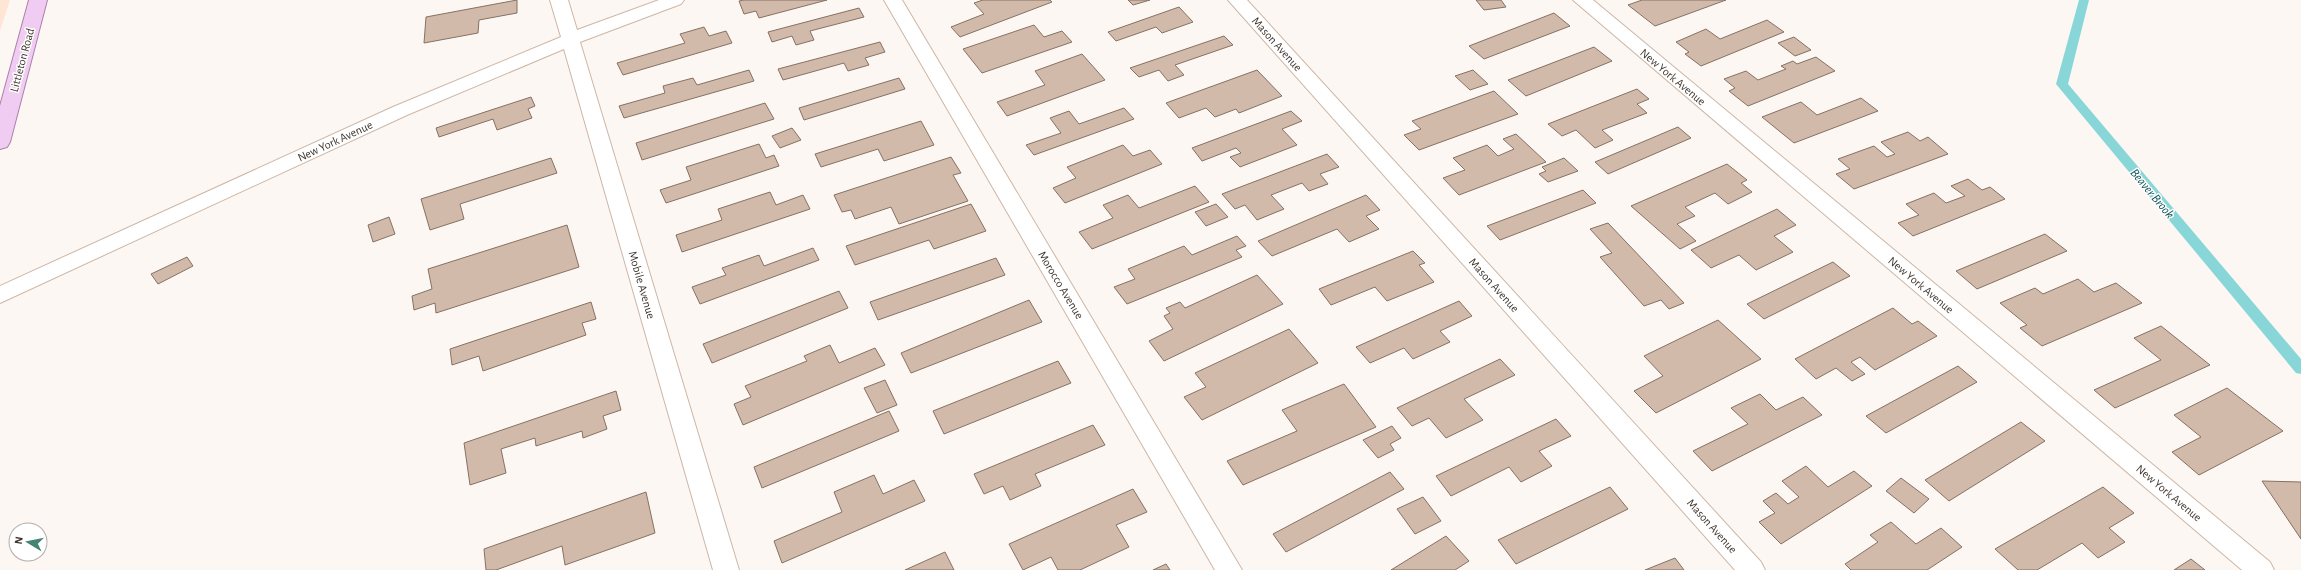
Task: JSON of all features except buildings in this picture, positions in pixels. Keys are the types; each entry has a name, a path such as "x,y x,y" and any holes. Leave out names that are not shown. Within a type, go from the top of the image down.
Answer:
{"main road":[{"name":"Littleton Road","path":"0,142 38,0"}],"street":[{"name":"Mobile Avenue","path":"560,0 726,570"},
{"name":"New York Avenue","path":"0,295 400,111 571,39 675,0"},
{"name":"Morocco Avenue","path":"893,0 1229,570"},
{"name":"Mason Avenue","path":"1237,0 1752,570"},
{"name":"New York Avenue","path":"1582,0 2261,570"}],"shaded area":[{"path":"0,0 10,0 0,31"}],"waterway":[{"name":"Beaver Brook","path":"2084,0 2062,84 2301,369"}]}
